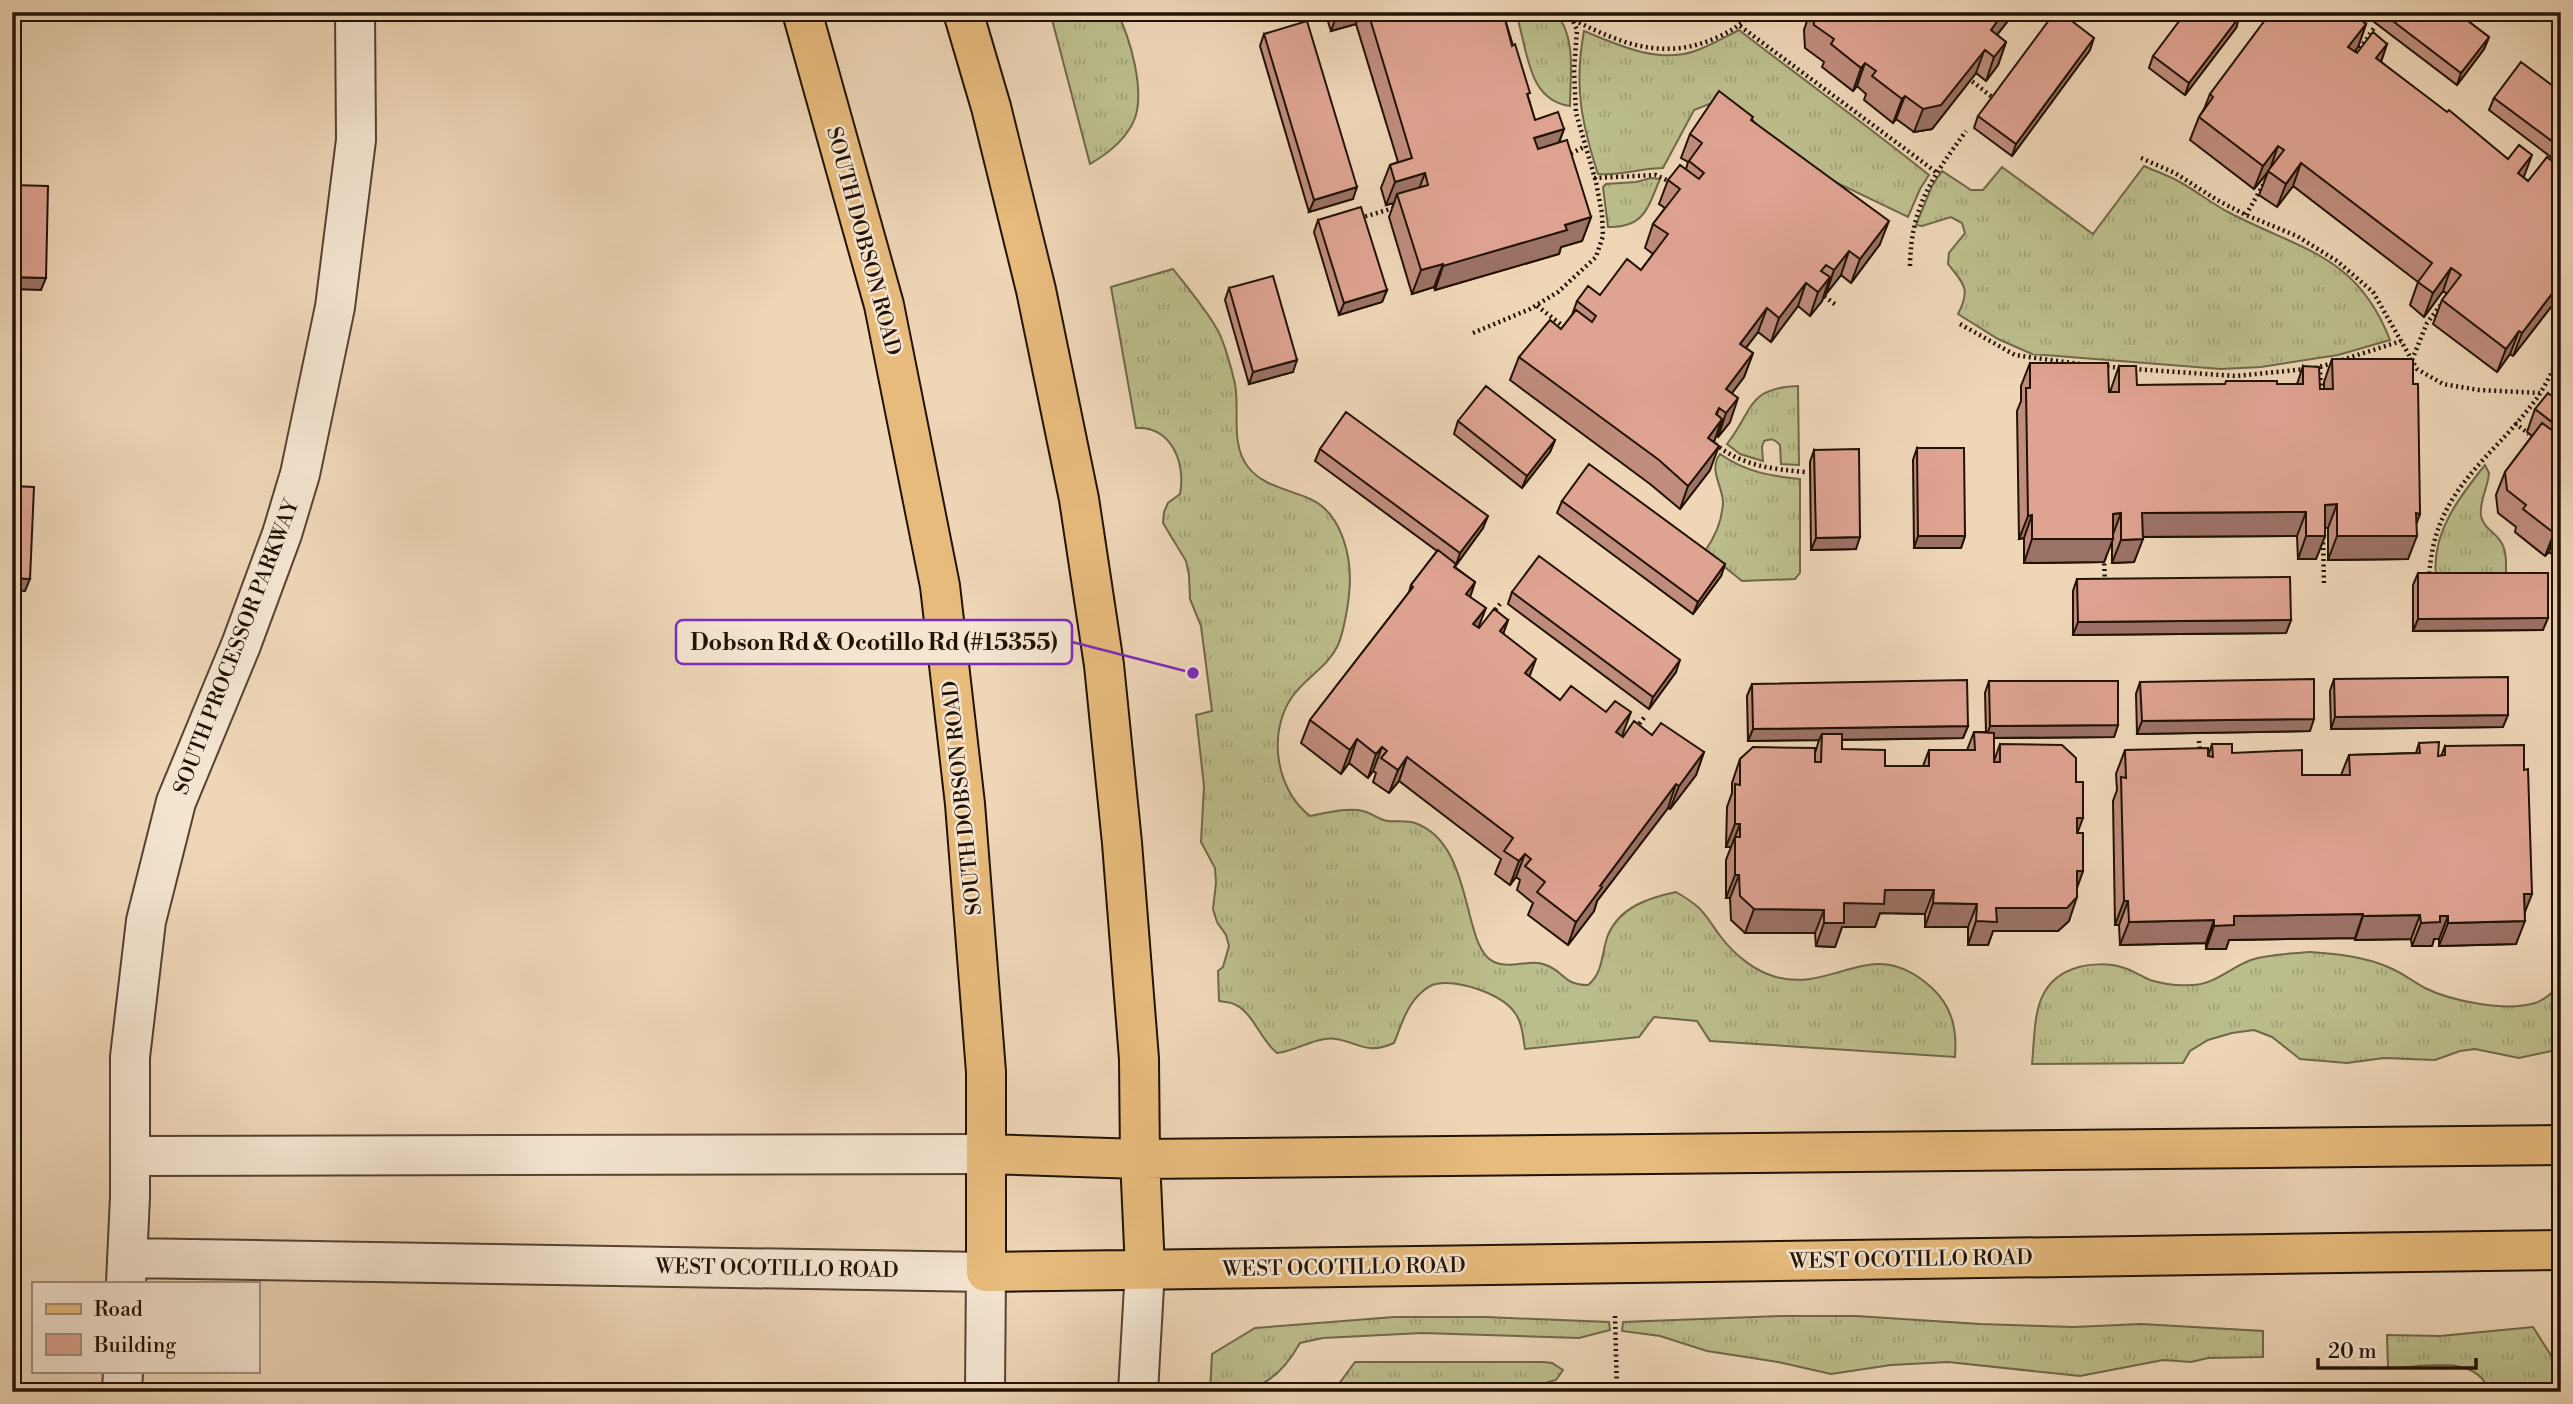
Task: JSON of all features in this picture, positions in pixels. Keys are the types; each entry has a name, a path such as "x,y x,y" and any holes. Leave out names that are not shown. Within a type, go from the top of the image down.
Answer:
{"main road":[{"name":"SOUTH DOBSON ROAD","path":"802,12 884,305 940,586 965,804 986,1072 986,1272"},
{"path":"963,12 991,107 1036,290 1079,499 1104,665 1122,843 1139,1059 1145,1269"},
{"path":"987,1154 1140,1159 2561,1145"},
{"name":"WEST OCOTILLO ROAD","path":"986,1272 2561,1250"}],"street":[{"name":"SOUTH PROCESSOR PARKWAY","path":"127,1271 130,1057 146,921 176,802 241,645 282,534 300,474 335,307 356,140 355,12"},
{"path":"130,1156 987,1154"},
{"path":"1138,1392 1145,1269"},
{"name":"WEST OCOTILLO ROAD","path":"127,1271 986,1272"},
{"name":"SOUTH DOBSON ROAD","path":"985,1392 986,1272"},
{"path":"122,1392 123,1372"}],"path":[{"path":"1300,15 1309,12"},
{"path":"1564,12 1611,39 1644,47 1678,49 1699,45 1740,26 1753,12"},
{"path":"1473,333 1537,306 1558,292 1595,257 1603,236 1602,214 1576,113 1574,69 1577,30 1573,19"},
{"path":"1740,26 1936,172"},
{"path":"2350,62 2374,28"},
{"path":"1962,74 1992,97"},
{"path":"1910,266 1910,239 1920,203 1936,172 1966,131"},
{"path":"1557,159 1584,147"},
{"path":"2141,158 2175,173 2246,215 2297,236 2337,261 2373,292 2417,369 2443,384 2479,390 2540,393"},
{"path":"1594,178 1656,175 1681,189"},
{"path":"2246,215 2269,175"},
{"path":"1360,218 1399,206"},
{"path":"1814,289 1836,305"},
{"path":"2412,360 2427,323 2443,302"},
{"path":"1537,306 1569,330"},
{"path":"1960,324 2015,355 2085,364"},
{"path":"2098,366 2236,376 2320,367 2401,341"},
{"path":"2429,583 2430,553 2447,505 2463,482 2540,393 2561,355"},
{"path":"2320,367 2321,395"},
{"path":"2515,423 2533,437"},
{"path":"1708,438 1729,454 1751,465 1806,472"},
{"path":"2323,531 2324,585"},
{"path":"2104,557 2105,585"},
{"path":"1492,615 1500,604"},
{"path":"1629,737 1646,715"},
{"path":"2199,741 2201,767"},
{"path":"1615,1316 1617,1392"}],"green space":[{"path":"1050,12 1117,12 1135,64 1138,106 1135,118 1117,145 1090,164"},
{"path":"1518,12 1555,12 1562,22 1567,33 1571,57 1570,106 1546,96 1539,86 1529,63"},
{"path":"1739,30 1929,175 1908,217 1833,181 1735,110 1709,104 1694,110 1663,168 1598,174 1581,103 1580,69 1584,31 1638,51 1667,55 1695,51"},
{"path":"2144,166 2178,181 2228,212 2324,258 2361,289 2377,311 2390,340 2338,355 2261,367 2221,369 2032,354 1998,339 1958,314 1964,298 1964,287 1948,264 1949,253 1965,233 1962,223 1951,217 1922,226 1916,225 1932,186 1942,171 1971,190 1983,190 2002,167 2093,234"},
{"path":"1660,179 1643,214 1630,224 1608,227 1603,187 1606,184"},
{"path":"1173,269 1207,313 1222,341 1235,384 1237,438 1242,458 1261,479 1320,505 1330,514 1337,526 1347,552 1349,594 1340,640 1334,653 1292,697 1279,727 1279,760 1289,792 1298,805 1310,816 1357,810 1385,820 1415,823 1434,834 1448,852 1458,873 1476,937 1484,953 1494,962 1507,965 1540,963 1569,981 1588,985 1597,974 1608,935 1620,917 1636,905 1676,892 1701,910 1738,956 1776,977 1798,980 1818,978 1873,964 1891,965 1911,973 1933,989 1945,1004 1954,1029 1955,1057 1710,1041 1697,1021 1654,1017 1639,1037 1525,1049 1519,1021 1509,1006 1479,990 1445,983 1434,984 1417,997 1405,1016 1394,1043 1370,1048 1329,1039 1277,1053 1242,1009 1232,1003 1219,1001 1218,971 1223,967 1229,946 1213,909 1215,868 1201,842 1204,786 1196,715 1212,711 1201,626 1190,599 1186,561 1163,523 1168,503 1180,494 1181,471 1174,449 1167,440 1159,433 1136,428 1111,287"},
{"path":"1798,386 1799,465 1781,464 1780,445 1773,440 1764,441 1763,461 1740,454 1727,444 1760,396 1769,391"},
{"path":"1720,454 1758,472 1800,479 1800,573 1795,579 1742,581 1705,551 1717,528 1722,510 1715,466"},
{"path":"2485,465 2489,473 2481,516 2503,546 2506,575 2436,576 2438,545 2449,516"},
{"path":"2309,952 2369,960 2393,969 2436,993 2494,1006 2535,1003 2546,998 2561,985 2561,1049 2519,1058 2475,1049 2435,1060 2384,1058 2347,1063 2300,1059 2272,1037 2254,1030 2208,1040 2190,1051 2183,1063 2032,1064 2039,1005 2052,982 2063,973 2083,966 2111,965 2155,981 2192,985 2208,982 2258,958"},
{"path":"1856,1316 2074,1327 2141,1324 2263,1331 2263,1357 2208,1358 2191,1362 2163,1360 2080,1376 1948,1362 1891,1365 1831,1374 1778,1362 1707,1351 1660,1336 1622,1331 1623,1322"},
{"path":"1394,1317 1486,1317 1609,1322 1610,1330 1579,1338 1422,1333 1323,1338 1300,1343 1283,1368 1263,1383 1240,1390 1210,1392 1212,1354 1255,1328"},
{"path":"2533,1327 2561,1371 2561,1392 2489,1392 2483,1379 2473,1371 2460,1367 2430,1365 2388,1368 2387,1335 2440,1336"},
{"path":"1355,1362 1543,1362 1552,1363 1563,1370 1556,1380 1545,1383 1542,1392 1333,1392"}],"building":[{"path":"1368,12 1503,12 1512,46 1515,44 1530,93 1527,94 1535,120 1558,112 1564,129 1534,138 1538,149 1567,140 1591,217 1565,225 1567,230 1421,270 1397,194 1428,185 1425,173 1395,182 1390,165 1412,158"},
{"path":"1813,12 2004,12 1991,30 2006,42 1994,57 1985,50 1941,105 1923,109 1905,96 1902,99 1872,76 1876,71 1865,63 1861,68 1831,44 1834,39 1814,25"},
{"path":"2055,12 2060,12 2094,38 2016,144 1978,116"},
{"path":"2186,12 2235,12 2240,16 2189,83 2153,56"},
{"path":"2271,12 2351,12 2366,24 2348,47 2357,53 2373,32 2387,44 2376,58 2447,112 2449,110 2508,159 2519,145 2532,155 2518,173 2528,181 2547,157 2561,168 2561,282 2522,333 2519,331 2506,349 2442,300 2461,275 2451,268 2433,293 2418,282 2432,263 2301,163 2286,184 2268,171 2284,150 2278,146 2263,166 2199,117 2213,97 2210,94"},
{"path":"2381,12 2456,12 2489,37 2461,73"},
{"path":"1307,21 1357,187 1314,200 1264,34"},
{"path":"2521,62 2561,92 2561,148 2494,98"},
{"path":"1719,91 1753,117 1751,120 1889,221 1860,259 1849,251 1834,270 1826,265 1821,271 1830,277 1818,292 1806,283 1779,318 1767,308 1740,344 1753,353 1726,389 1738,398 1726,413 1719,408 1716,414 1722,419 1708,438 1719,446 1688,486 1659,460 1519,357 1550,320 1561,329 1576,310 1592,322 1596,316 1577,301 1588,286 1600,295 1627,259 1641,270 1668,234 1653,224 1680,189 1668,180 1680,165 1699,179 1704,173 1689,161 1702,143 1690,134"},
{"path":"12,185 48,186 46,278 12,277"},
{"path":"1361,207 1387,290 1344,303 1318,220"},
{"path":"1273,276 1297,360 1253,372 1229,288"},
{"path":"2332,359 2413,359 2413,384 2418,384 2420,514 2416,513 2417,536 2337,536 2337,504 2325,505 2325,536 2306,536 2306,512 2142,513 2143,539 2121,540 2121,513 2113,514 2113,539 2032,539 2032,515 2028,516 2026,388 2030,388 2030,363 2108,363 2109,392 2119,392 2119,366 2136,366 2137,385 2225,384 2226,381 2303,384 2303,366 2319,367 2320,389 2333,389"},
{"path":"1486,386 1555,440 1527,476 1458,421"},
{"path":"2548,393 2561,401 2561,531 2557,528 2554,533 2523,509 2526,505 2507,490 2505,472 2542,423 2553,431 2557,426 2535,409"},
{"path":"1346,412 1488,516 1460,553 1320,449"},
{"path":"1917,448 1964,448 1965,536 1918,536"},
{"path":"1859,449 1860,537 1816,538 1814,450"},
{"path":"1589,464 1725,564 1698,602 1562,501"},
{"path":"12,486 34,487 30,579 12,578"},
{"path":"1438,550 1456,564 1454,567 1475,582 1466,594 1486,608 1473,624 1479,628 1494,609 1508,620 1500,631 1536,659 1525,673 1560,700 1571,686 1606,712 1615,701 1631,712 1616,732 1623,737 1634,721 1652,735 1661,723 1704,752 1679,786 1676,784 1576,922 1537,892 1545,882 1525,866 1531,859 1525,854 1519,861 1504,851 1513,838 1407,757 1398,770 1381,758 1387,751 1382,747 1376,754 1357,739 1350,750 1310,720 1413,587 1411,585"},
{"path":"1539,556 1680,660 1653,697 1512,592"},
{"path":"2418,573 2548,573 2548,618 2418,619"},
{"path":"2290,577 2291,620 2078,622 2077,579"},
{"path":"2508,677 2508,715 2335,717 2334,679"},
{"path":"2314,679 2314,719 2142,721 2140,682"},
{"path":"1967,680 1968,726 1753,729 1752,684"},
{"path":"1989,681 2118,681 2118,725 1990,726"},
{"path":"1974,732 1994,733 1994,762 2000,762 2000,744 2062,745 2076,758 2076,782 2083,782 2083,818 2077,818 2077,833 2083,833 2083,871 2077,871 2077,897 2067,908 1996,908 1997,922 1976,921 1977,904 1933,903 1934,890 1885,890 1884,904 1844,903 1844,923 1824,923 1824,910 1754,909 1740,896 1739,875 1735,875 1735,837 1740,837 1740,824 1735,824 1735,784 1740,785 1740,759 1753,747 1815,748 1815,762 1821,762 1822,734 1842,734 1842,749 1885,750 1885,766 1929,766 1929,750 1975,750"},
{"path":"2439,742 2438,756 2445,755 2445,746 2524,745 2524,770 2528,769 2532,894 2524,894 2525,921 2448,923 2448,916 2440,916 2440,922 2421,923 2420,915 2363,914 2234,916 2234,925 2214,926 2214,920 2129,922 2128,901 2124,901 2121,777 2126,778 2125,750 2208,748 2208,756 2213,757 2212,744 2232,744 2232,753 2302,750 2302,775 2350,775 2349,755 2420,753 2419,743"}],"place":[{"name":"Dobson Rd & Ocotillo Rd (#15355)","path":"1193,673"}]}
